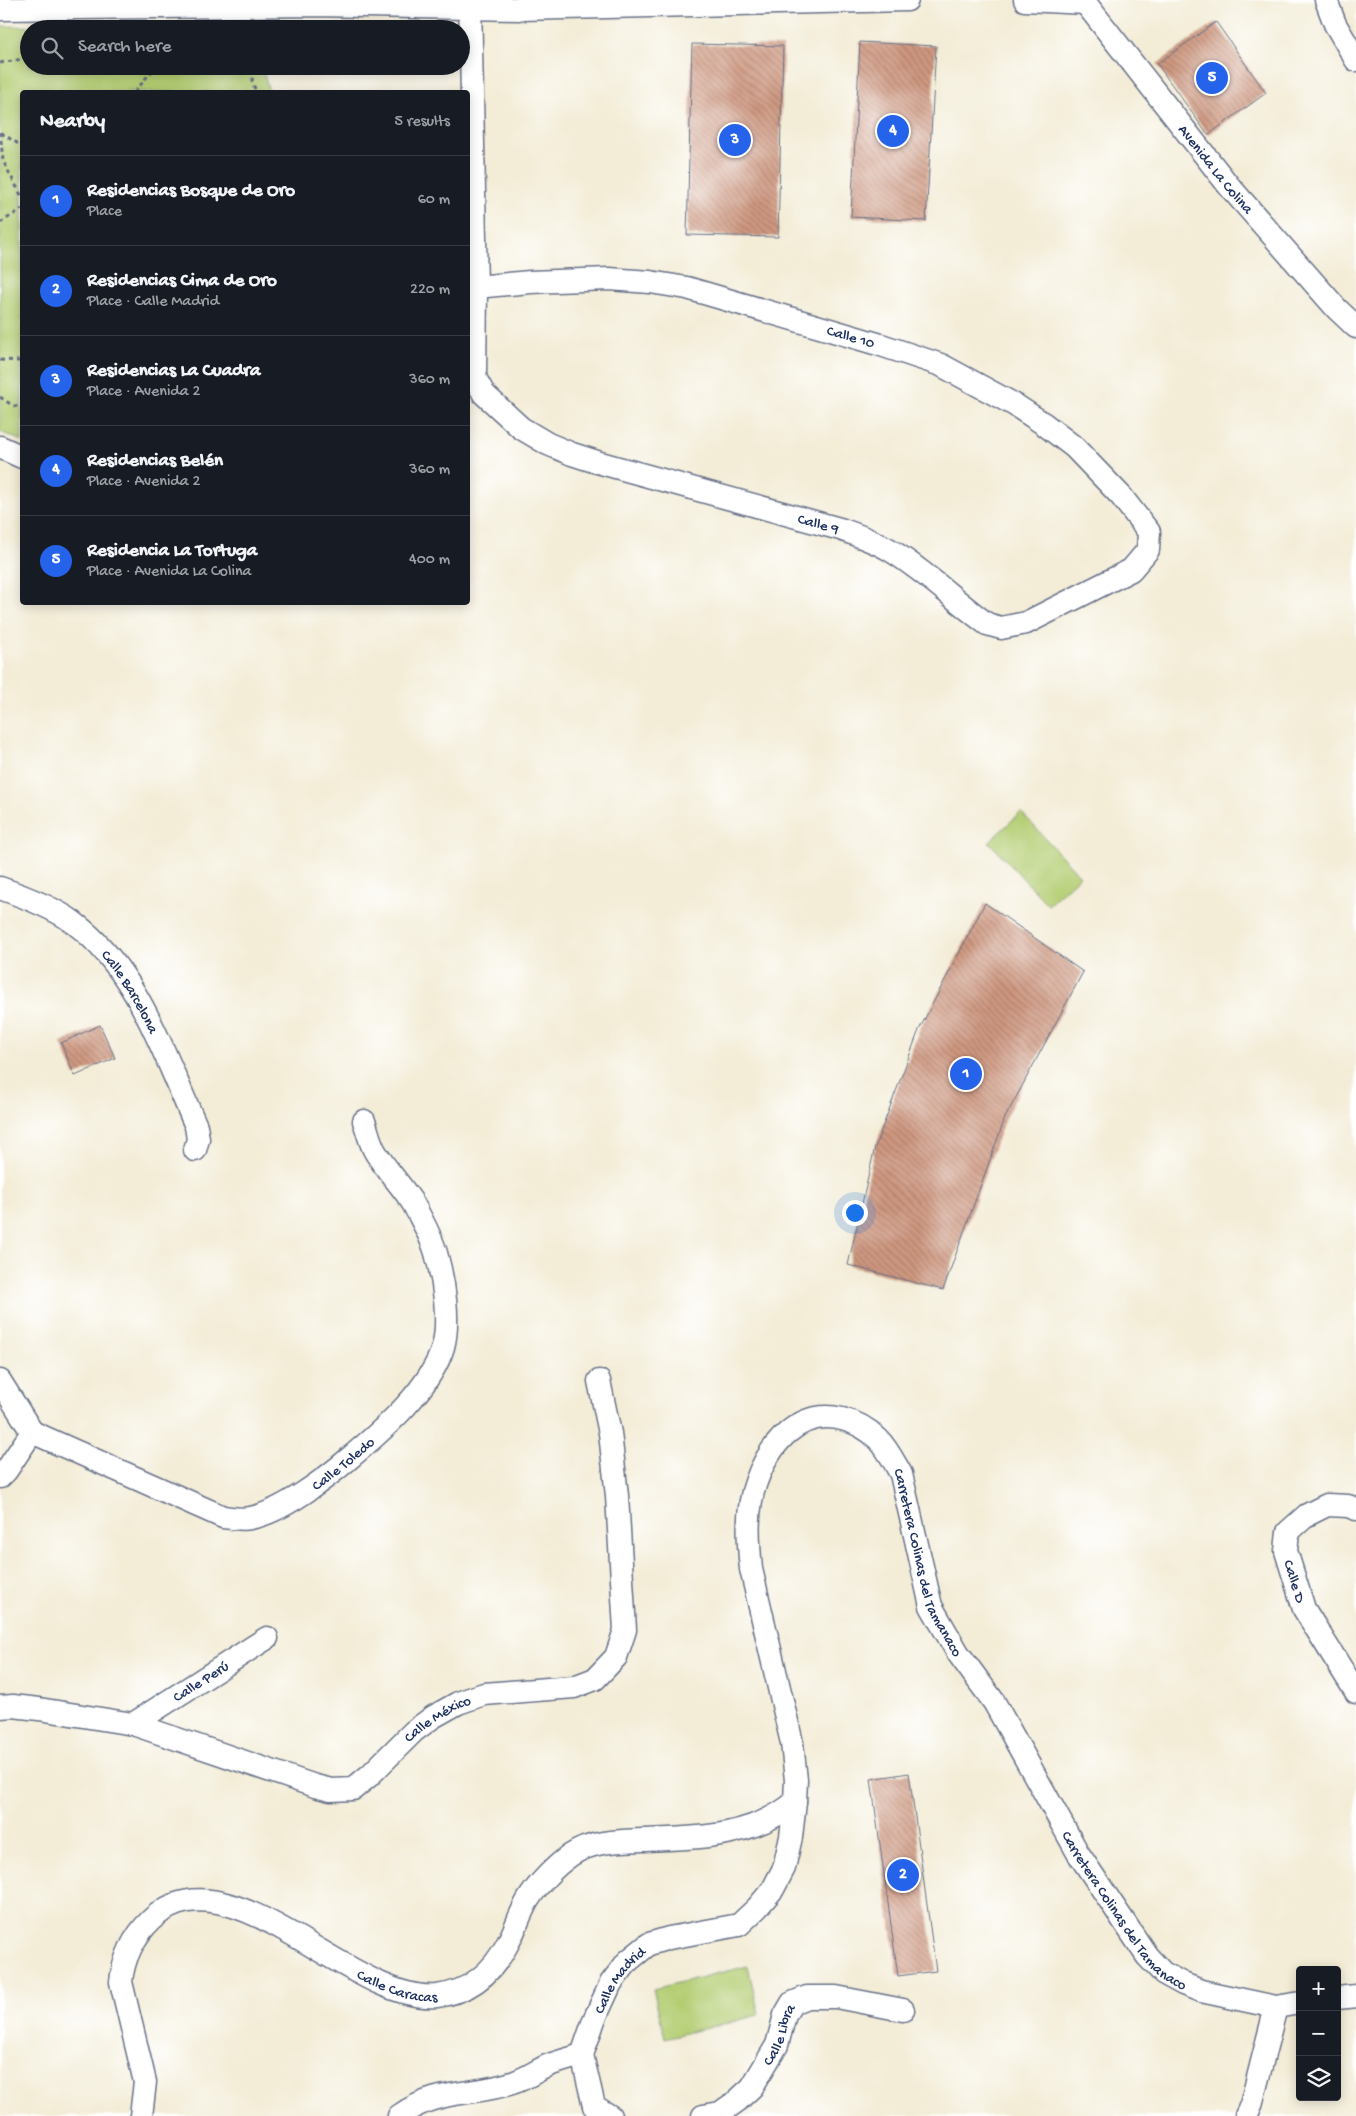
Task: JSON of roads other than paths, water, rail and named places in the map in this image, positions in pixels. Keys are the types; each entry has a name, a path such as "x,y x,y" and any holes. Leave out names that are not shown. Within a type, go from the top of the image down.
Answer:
{"street":[{"path":"0,9 470,4 520,9 907,0"},
{"path":"1025,0 1085,2"},
{"path":"1326,0 1335,24 1356,60"},
{"name":"Avenida La Colina","path":"1085,2 1229,186 1336,310 1356,328"},
{"path":"470,4 476,287 471,380"},
{"name":"Calle 10","path":"476,287 530,282 609,279 669,285 724,299 941,365 1015,405 1074,447 1121,496 1149,532 1148,550"},
{"name":"Calle 9","path":"471,380 521,428 548,444 597,462 831,526 856,535 888,549 909,563 986,624 1001,628 1026,623 1131,570 1148,550"},
{"path":"0,448 20,456"},
{"name":"Calle Barcelona","path":"0,888 27,898 72,921 109,954 146,1012 196,1126 198,1138 195,1150"},
{"name":"Calle Toledo","path":"32,1432 223,1517 249,1518 272,1512 297,1496 338,1468 378,1435 422,1386 443,1348 446,1325 437,1256 412,1203 375,1152 364,1121"},
{"name":"Calle México","path":"0,1707 13,1706 38,1709 133,1724 315,1786 331,1790 353,1789 370,1776 414,1731 433,1716 458,1704 484,1694 574,1687 595,1678 616,1657 625,1630 617,1496 610,1433 599,1381"},
{"path":"0,1382 32,1432 0,1477"},
{"name":"Carretera Colinas del Tamanaco","path":"795,1802 796,1780 792,1743 751,1569 748,1542 750,1500 763,1464 785,1435 800,1424 816,1417 834,1417 850,1421 865,1428 878,1439 891,1456 901,1474 931,1606 958,1654 994,1702 1078,1852 1147,1956 1163,1972 1183,1984 1221,1996 1276,2008 1296,2004"},
{"name":"Calle D","path":"1356,1509 1348,1506 1327,1505 1307,1514 1288,1532 1286,1551 1304,1609 1356,1692"},
{"name":"Calle Perú","path":"133,1724 267,1638"},
{"name":"Calle Madrid","path":"582,2055 594,2020 611,1983 628,1961 649,1944 669,1938 739,1925 757,1908 773,1888 784,1868 791,1837 795,1802"},
{"name":"Calle Caracas","path":"141,2116 145,2082 121,1982 122,1968 135,1939 142,1929 159,1914 177,1903 193,1899 208,1900 242,1910 314,1946 376,1981 406,1992 420,1996 457,1993 474,1984 488,1973 509,1941 528,1899 558,1866 569,1856 583,1848 600,1843 624,1840 715,1836 764,1821 782,1813 795,1802"},
{"path":"1341,1998 1356,1996"},
{"name":"Calle Libra","path":"703,2116 720,2113 737,2102 752,2087 776,2045 792,2003 808,1997 836,1998 903,2010"},
{"path":"1246,2116 1251,2105 1276,2008"},
{"path":"399,2116 432,2098 458,2092 485,2090 516,2082 549,2066 582,2055 594,2106 610,2116"}],"place":[{"name":"Residencia La Tortuga","path":"1212,78"},
{"name":"Residencias Belén","path":"893,131"},
{"name":"Residencias La Cuadra","path":"735,140"},
{"name":"Residencias Bosque de Oro","path":"966,1074"},
{"name":"Residencias Cima de Oro","path":"903,1875"}]}
